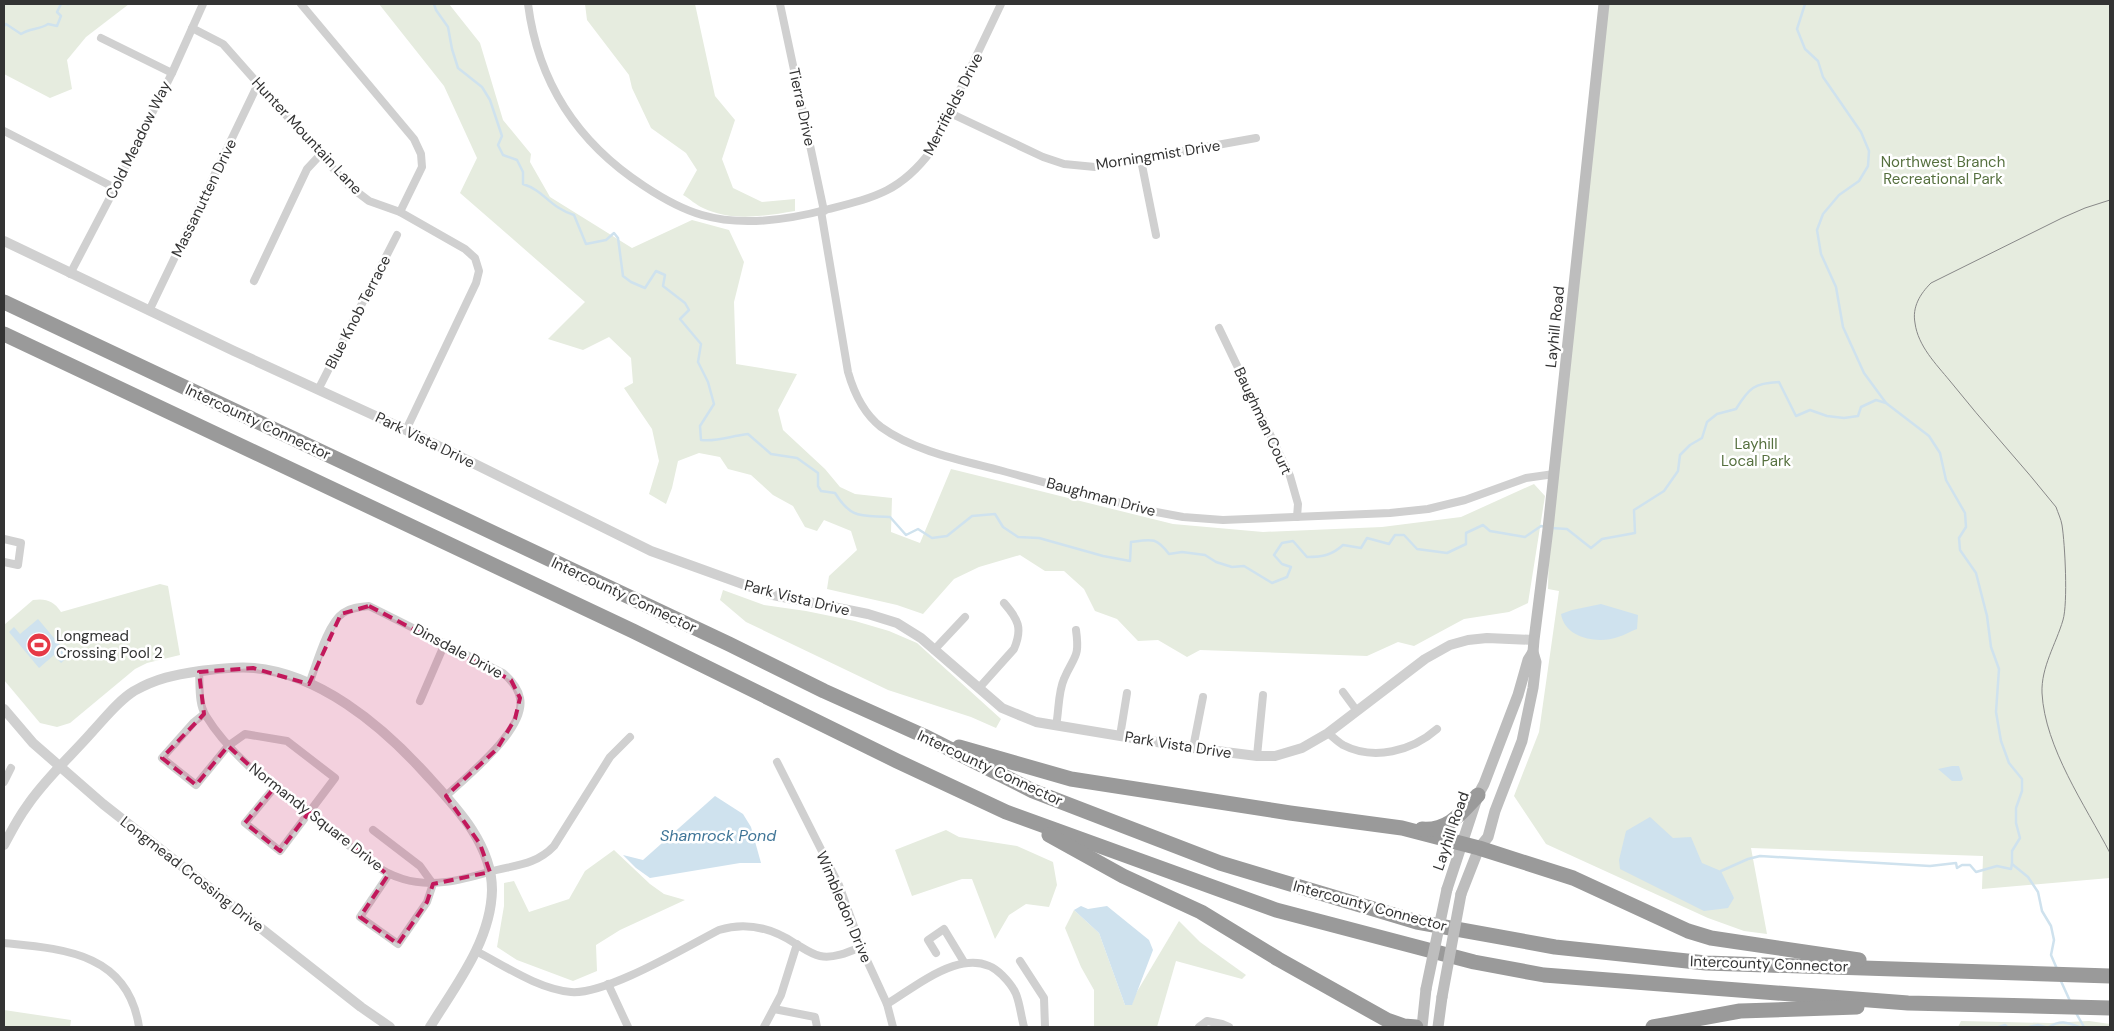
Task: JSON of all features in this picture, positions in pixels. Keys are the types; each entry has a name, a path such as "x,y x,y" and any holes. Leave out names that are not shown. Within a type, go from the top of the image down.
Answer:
{"highway":[{"name":"Intercounty Connector","path":"4,302 720,640 824,691 924,736 1033,791 1220,863 1417,922 1555,947 1706,963 2110,976"},
{"name":"Intercounty Connector","path":"4,334 624,626 897,761 1006,812 1276,910 1474,962 1544,975 1908,1003 2110,1008"},
{"path":"924,736 1071,779 1290,813 1402,828 1436,830 1454,820 1478,795"},
{"path":"1006,812 1123,876 1201,912 1278,959 1387,1020 1404,1026 1416,1027"},
{"path":"1402,828 1478,848 1573,878 1688,931 1711,938 1927,970"},
{"path":"1653,1027 1740,1011 1846,1008 1908,1003"}],"main road":[{"name":"Layhill Road","path":"1438,1027 1461,894 1478,848 1488,837 1495,811 1522,741 1533,688 1536,662 1533,652 1534,640 1554,474 1604,4"},
{"name":"Layhill Road","path":"1422,1027 1426,989 1447,889 1460,843 1515,703 1528,660 1533,652"}],"street":[{"name":"Cold Meadow Way","path":"70,274 172,73 203,4"},
{"path":"301,4 414,139 421,154 422,167 400,212"},
{"name":"Merrifields Drive","path":"528,4 537,50 552,86 571,119 598,151 624,173 656,194 702,215 734,220 774,221 823,211 871,198 901,183 917,170 931,151 950,114 1001,4"},
{"name":"Tierra Drive","path":"780,4 823,211"},
{"name":"Hunter Mountain Lane","path":"192,28 223,44 241,62 258,84 348,185 359,194 369,201 400,212 465,248 475,258 479,271 476,283 406,430"},
{"path":"101,38 172,73"},
{"name":"Massanutten Drive","path":"149,311 258,84"},
{"name":"Morningmist Drive","path":"950,114 1043,157 1064,164 1095,167 1256,138"},
{"path":"4,131 115,188"},
{"path":"254,281 307,169 321,154"},
{"path":"1141,160 1156,235"},
{"name":"Baughman Drive","path":"823,211 848,372 857,397 870,416 895,436 956,458 1151,511 1183,517 1223,520 1390,513 1428,509 1465,500 1526,478 1554,474"},
{"name":"Blue Knob Terrace","path":"318,390 397,234"},
{"name":"Park Vista Drive","path":"4,241 70,274 406,430 651,551 773,595 868,614 897,623 921,638 1002,708 1014,714 1056,726 1193,748 1257,756 1276,756 1302,748 1328,733 1425,658 1450,645 1468,640 1488,638 1534,640"},
{"name":"Baughman Court","path":"1219,328 1290,476 1298,504 1297,517"},
{"path":"4,539 21,543 18,565 4,562"},
{"path":"978,688 1014,649 1017,642 1019,626 1015,616 1004,603"},
{"name":"Dinsdale Drive","path":"309,684 332,626 341,614 352,608 369,606 503,672 511,680 520,698 515,720 497,750 446,796"},
{"path":"934,650 965,618"},
{"path":"1056,726 1064,680 1078,649 1076,630"},
{"path":"420,700 446,643"},
{"path":"4,845 27,805 113,709 132,692 158,678 228,668 253,668 280,672 309,684 335,697 378,728 409,756 446,796 480,844 490,872 492,890 489,916 476,951 430,1027"},
{"name":"Normandy Square Drive","path":"198,672 204,714 228,746 274,788 310,811 383,872 404,880 433,884 475,877 531,863 546,855 554,846 610,757 630,736"},
{"path":"1343,692 1356,711"},
{"path":"1120,736 1127,693"},
{"path":"1257,756 1263,695"},
{"path":"1193,748 1202,697"},
{"name":"Longmead Crossing Drive","path":"4,709 33,743 60,768 173,860 390,1027"},
{"path":"204,714 194,722 162,758 196,785 228,746 245,734 287,741 335,778 280,851 245,823 274,788"},
{"path":"1328,733 1343,745 1363,751 1381,752 1399,750 1426,738 1437,729"},
{"name":"Wimbledon Drive","path":"776,762 838,885 861,947 886,1004 893,1027"},
{"path":"4,782 11,768"},
{"path":"373,830 420,866 433,884 427,902 398,944 360,917 389,874"},
{"path":"476,951 544,985 570,992 583,991 625,978 719,930 731,926 751,926 773,931 820,956 834,956 861,947"},
{"path":"936,953 928,940 944,929 964,962"},
{"path":"4,943 71,951 99,964 116,977 127,992 134,1007 139,1027"},
{"path":"764,1027 781,995 797,944"},
{"path":"1020,961 1044,998 1045,1027"},
{"path":"886,1004 940,971 964,962 973,962 990,966 1006,979 1016,992 1024,1027"},
{"path":"608,984 628,1027"},
{"path":"774,1009 815,1017 817,1027"},
{"path":"1199,1027 1207,1021 1229,1027"}],"highlighted area":[{"path":"369,606 511,680 520,698 515,719 497,749 446,796 480,844 490,872 433,884 427,902 398,944 360,917 388,875 310,811 280,851 262,838 245,823 274,788 228,746 196,785 162,758 204,714 199,672 253,668 309,684 341,614"}],"green space":[{"path":"4,4 129,4 86,37 67,60 72,89 50,98 4,74"},
{"path":"379,4 449,4 480,43 503,120 531,154 530,162 550,197 632,248 692,220 729,230 744,262 734,302 736,364 797,374 778,410 783,430 825,469 840,487 855,494 892,498 891,532 920,543 951,469 1173,524 1263,532 1382,527 1461,517 1534,484 1545,496 1528,603 1509,612 1464,619 1414,646 1398,642 1367,656 1200,650 1187,657 1158,640 1138,641 1117,619 1095,611 1084,589 1064,571 1045,571 1020,555 979,567 954,579 923,614 897,605 827,589 829,576 857,550 851,531 824,520 817,531 805,527 793,506 773,495 751,475 728,469 720,457 699,453 678,461 666,504 649,494 659,461 652,429 624,388 633,383 631,358 609,337 583,350 548,339 585,302 460,193 477,158 444,86"},
{"path":"585,4 695,4 715,96 735,120 722,159 733,188 762,202 795,199 795,211 749,217 725,215 703,208 683,195 697,170 686,153 651,128 632,88 629,75 587,20"},
{"path":"1604,4 2110,4 2110,878 1982,889 1983,856 1751,848 1767,934 1744,931 1708,918 1546,844 1514,796 1539,732 1559,591 1548,589 1549,541"},
{"path":"160,584 168,586 180,655 147,663 135,669 70,723 57,727 40,723 4,680 4,625 33,600 42,599 49,601 56,605 61,612"},
{"path":"723,590 764,605 855,621 889,631 917,643 1001,719 996,728 971,717 888,690 746,622 720,600"},
{"path":"946,830 959,837 1017,846 1053,862 1057,885 1049,907 1026,904 1009,915 995,939 972,879 962,879 912,896 895,850"},
{"path":"614,850 650,884 664,894 685,900 620,930 596,945 597,971 573,981 517,960 497,947 504,906 504,883 514,881 529,912 569,899 585,871"},
{"path":"1074,910 1099,933 1125,1005 1132,1004 1135,995 1179,921 1200,942 1246,975 1242,979 1176,961 1157,1027 1094,1027 1094,990 1081,967 1065,928"},
{"path":"4,1010 71,1020 70,1027 4,1027"},
{"path":"1961,1021 2050,1023 2089,1021 2110,1024 2110,1027 1958,1027"}],"water":[{"path":"1601,604 1638,615 1637,629 1610,639 1584,638 1569,629 1561,614"},
{"name":"Longmead Crossing Pool 2","path":"38,619 69,656 61,663 54,655 39,668 9,632 14,627 20,634"},
{"path":"1959,766 1963,779 1961,781 1952,781 1938,769"},
{"name":"Shamrock Pond","path":"715,796 743,814 751,827 761,863 740,863 650,878 623,855 643,860"},
{"path":"1650,817 1673,838 1691,837 1702,863 1721,871 1734,898 1728,908 1704,911 1620,869 1619,860 1626,831"},
{"path":"1081,906 1088,909 1107,906 1149,940 1153,950 1132,1005 1125,1005 1099,933 1074,910"}],"waterway":[{"path":"4,26 6,24 21,34 48,24 57,26 61,16 57,12 61,4"},
{"path":"434,4 448,27 458,68 482,87 490,100 502,136 498,145 503,155 517,160 523,172 523,184 537,191 559,208 574,215 586,244 606,240 614,233 618,238 623,276 631,282 645,288 656,271 665,275 663,286 685,303 689,310 680,319 701,344 698,362 708,382 714,404 700,426 701,440 719,440 748,434 771,454 797,458 818,473 818,486 821,491 835,493 841,502 852,512 864,516 890,517 906,535 918,529 932,538 947,536 972,516 995,514 1003,527 1018,537 1039,538 1103,556 1130,561 1131,542 1153,540 1161,545 1169,554 1182,552 1205,555 1216,562 1232,567 1244,566 1272,583 1287,577 1291,567 1282,564 1274,555 1282,543 1293,541 1307,557 1313,557 1331,553 1343,545 1361,548 1367,538 1389,544 1395,535 1404,535 1417,549 1447,553 1466,544 1466,533 1483,525 1490,531 1525,537 1541,526 1546,527"},
{"path":"1805,4 1797,29 1805,49 1818,61 1823,77 1861,132 1869,151 1868,166 1859,181 1839,195 1823,214 1817,230 1821,254 1836,287 1843,327 1864,373 1886,403 1929,436 1940,453 1946,480 1965,513 1966,527 1959,538 1960,550 1976,573 1987,616 1991,647 1999,669 1996,712 2001,741 2009,763 2022,779 2022,791 2016,808 2016,823 2020,838 2012,851 2012,864 2028,877 2038,892 2042,911 2051,926 2054,940 2051,955 2057,969"},
{"path":"1551,528 1567,529 1591,548 1602,539 1635,533 1634,510 1664,491 1678,471 1680,455 1690,445 1702,438 1707,422 1717,414 1736,409 1749,391 1758,385 1779,382 1796,416 1810,410 1827,416 1844,418 1858,416 1861,407 1876,400 1886,403"},
{"path":"1721,871 1748,859 1760,856 1930,866 1956,863 1957,868 1962,865 1970,865 1976,872 1997,866 2011,869 2012,864"},
{"path":"2060,979 2070,1001"},
{"path":"2076,1013 2084,1027"},
{"path":"2049,1027 2064,1022 2079,1027"},
{"path":"1999,1027 2005,1025 2007,1027"},
{"path":"2029,1027 2038,1025 2045,1027"}],"tram line":[{"path":"2110,200 2062,218 1931,283 1918,301 1914,317 1920,339 1928,354 2056,507 2062,525 2064,545 2066,573 2065,612 2042,683 2045,714 2058,755 2078,796 2110,853"}],"place":[{"name":"Longmead Crossing Pool 2","path":"39,645"}],"park label":[{"name":"Northwest Branch Recreational Park","path":"1943,170"},
{"name":"Layhill Local Park","path":"1756,452"}]}
